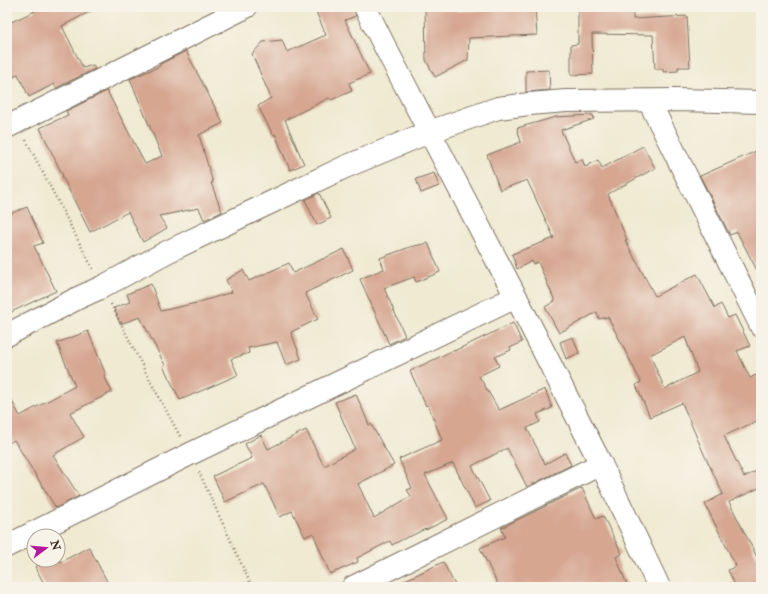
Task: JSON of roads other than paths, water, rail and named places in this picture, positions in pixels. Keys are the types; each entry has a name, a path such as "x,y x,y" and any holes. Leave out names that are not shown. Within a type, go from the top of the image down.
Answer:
{"street":[{"path":"12,125 246,7"},
{"path":"365,7 601,464 659,587"},
{"path":"7,335 167,252 345,167 429,132 498,108 566,101 678,100 761,102"},
{"path":"649,101 761,326"},
{"path":"7,546 190,454 516,297"},
{"path":"353,587 601,464"}]}
